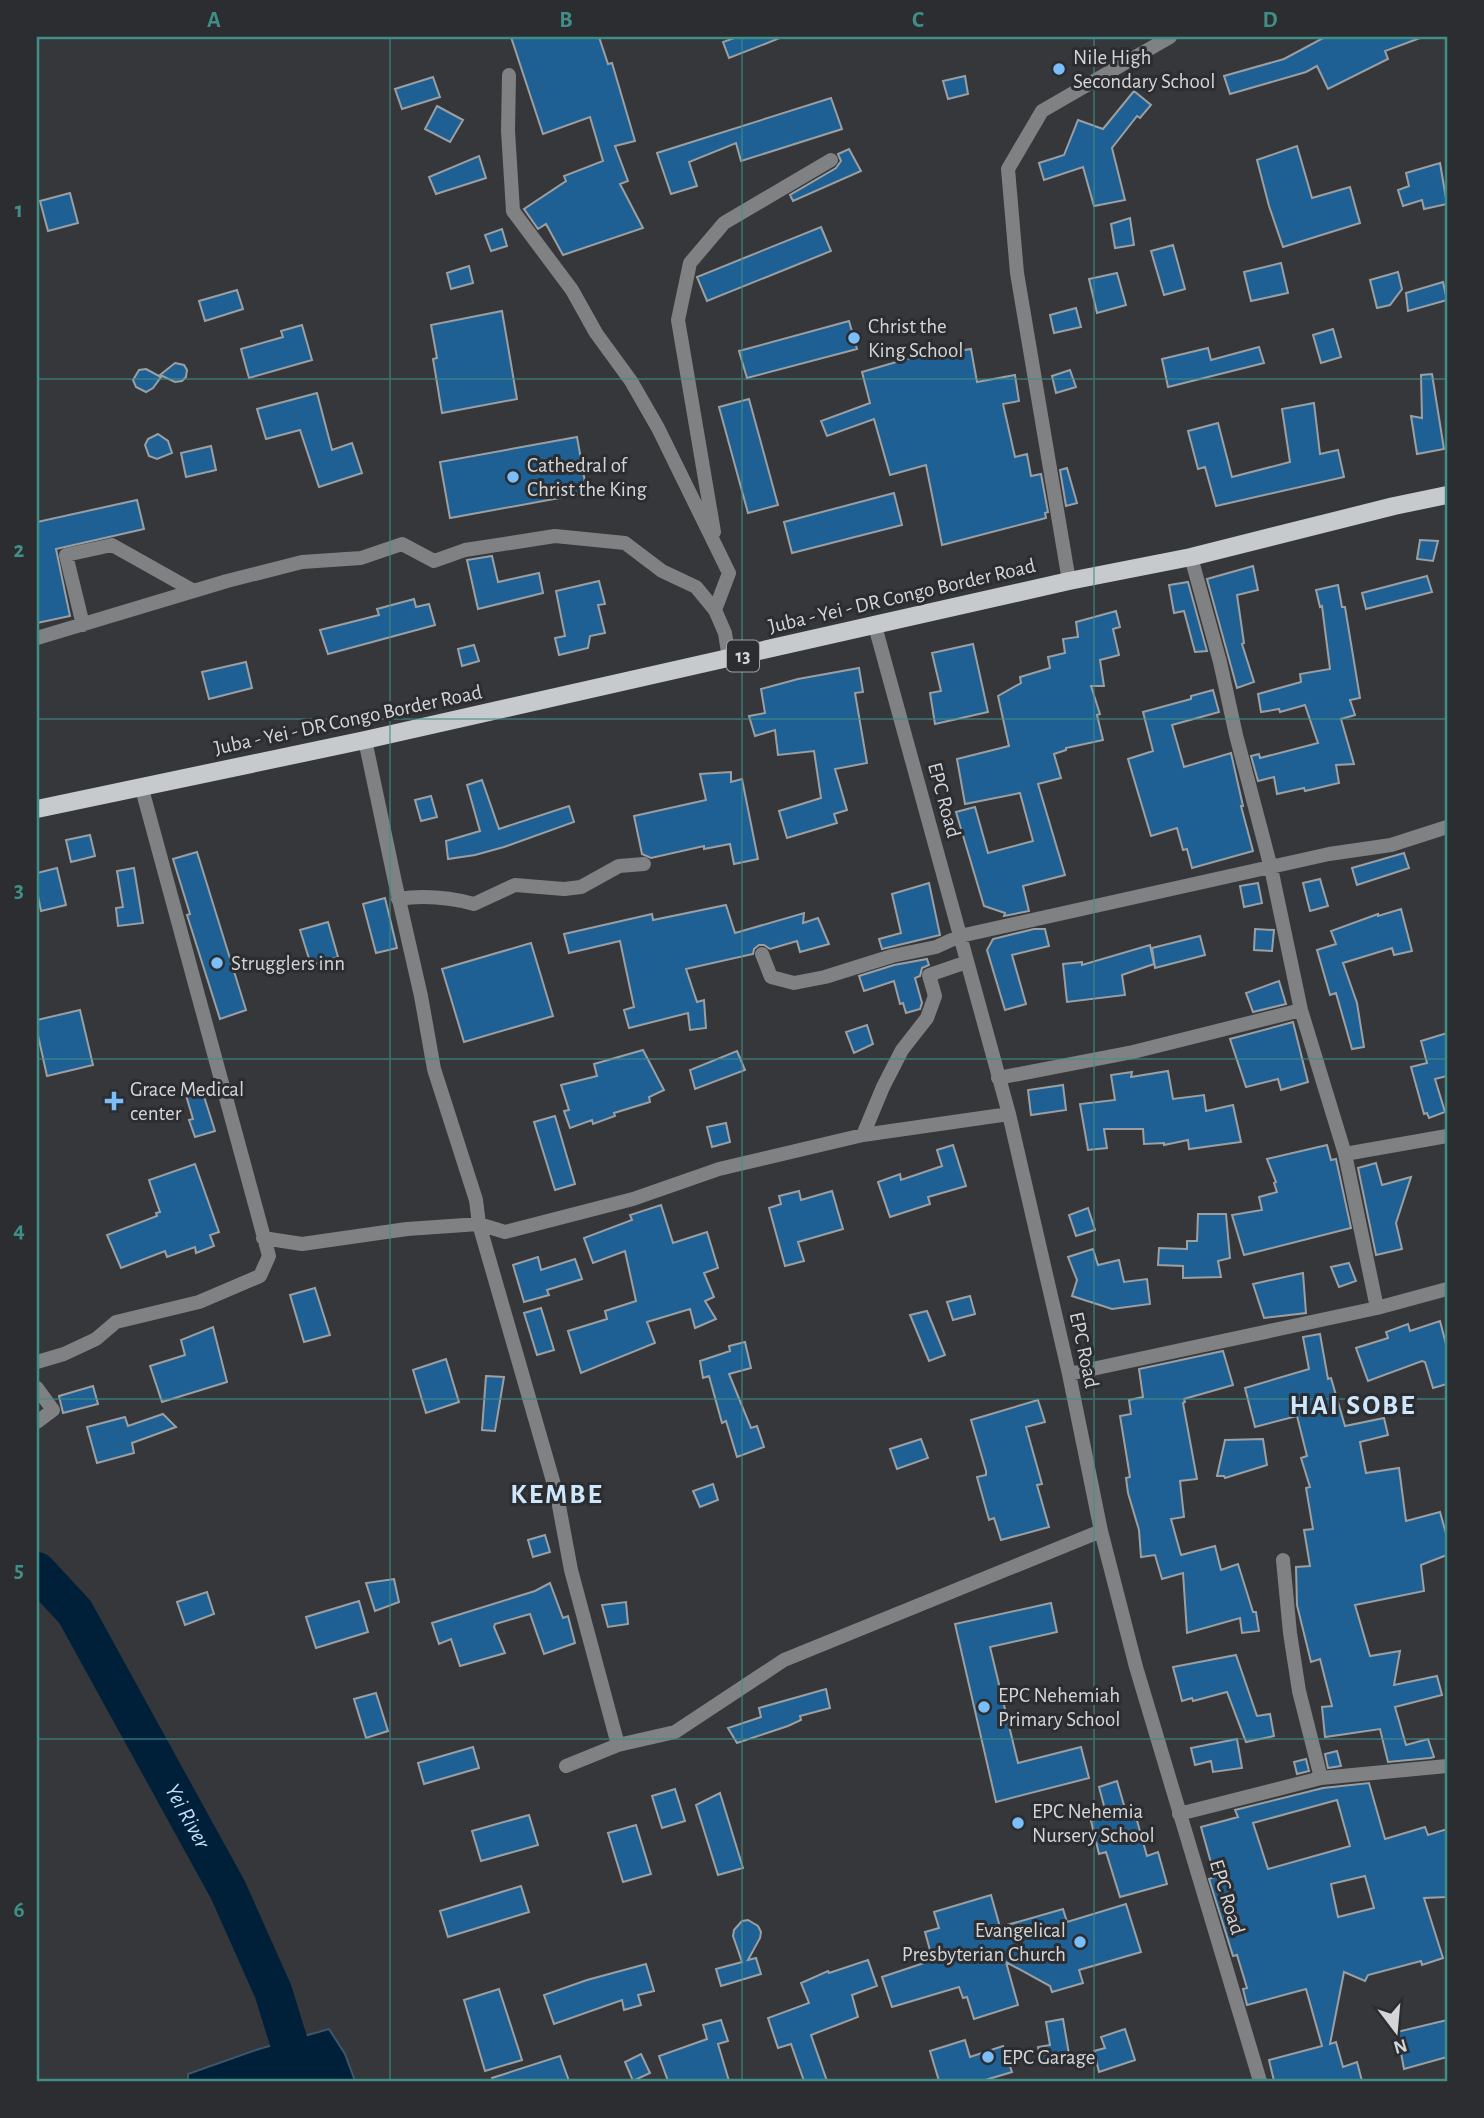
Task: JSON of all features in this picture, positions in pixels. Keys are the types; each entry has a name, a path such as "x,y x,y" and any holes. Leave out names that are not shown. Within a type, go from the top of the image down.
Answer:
{"main road":[{"name":"Juba - Yei - DR Congo Border Road","path":"37,809 142,789 1069,581 1191,557 1447,495"}],"street":[{"path":"1069,581 1017,273 1008,169 1042,111 1170,37"},
{"path":"509,75 508,131 513,211 572,290 658,428 729,573 715,610"},
{"path":"717,548 678,320 690,263 723,223 831,160"},
{"path":"37,638 302,562 361,558 402,544 434,561 464,550 555,536 625,543 662,572 696,587 715,610 724,633 729,659"},
{"path":"83,625 66,555 111,545 194,592"},
{"path":"1191,557 1271,868 1301,1010 1345,1154 1377,1308"},
{"name":"EPC Road","path":"874,626 1009,1114 1069,1374 1101,1531 1136,1667 1260,2081"},
{"path":"365,740 421,996 434,1069 476,1200 479,1224 557,1495 571,1570 618,1745"},
{"path":"37,1362 64,1354 96,1339 116,1322 199,1302 260,1276 269,1256 142,789"},
{"path":"762,954 771,977 794,983 936,947 960,936 1329,854 1391,845 1447,827"},
{"path":"398,899 418,896 451,897 474,904 515,885 564,890 581,887 619,866 644,864"},
{"path":"863,1135 902,1050 928,1018 935,996 929,975 967,962"},
{"path":"998,1078 1133,1052 1301,1010"},
{"path":"263,1238 302,1244 407,1229 479,1224 505,1232 632,1199 719,1169 863,1135 1009,1114"},
{"path":"1345,1154 1447,1136"},
{"path":"1069,1374 1377,1308 1447,1289"},
{"path":"37,1388 53,1410 37,1422"},
{"path":"566,1766 618,1745 675,1732 784,1660 1101,1531"},
{"path":"1283,1560 1299,1691 1321,1778"},
{"path":"1179,1814 1321,1778 1447,1766"}],"water":[{"path":"329,2029 345,2054 355,2081 188,2081 188,2074 259,2049"}],"building":[{"path":"511,37 599,37 608,64 612,63 635,141 615,146 628,181 620,184 643,228 563,255 546,224 538,229 524,209 566,181 564,176 603,161 590,117 543,134"},
{"path":"737,37 780,38 729,58 723,42"},
{"path":"1325,37 1420,38 1385,51 1388,59 1328,89 1317,66 1306,72 1230,94 1224,76 1284,59"},
{"path":"965,76 968,94 948,99 943,81"},
{"path":"433,77 440,97 402,109 395,89"},
{"path":"1134,91 1151,105 1140,118 1137,116 1112,148 1125,200 1094,206 1083,167 1044,180 1039,163 1064,155 1078,120 1103,129"},
{"path":"831,98 842,129 741,161 736,143 689,162 697,186 671,194 657,153"},
{"path":"437,106 463,120 450,142 425,129"},
{"path":"1297,146 1312,198 1350,187 1360,223 1283,247 1257,160"},
{"path":"849,149 861,171 793,201 790,195 836,168 841,161 838,154"},
{"path":"479,156 486,178 436,194 429,177"},
{"path":"1440,163 1447,204 1424,209 1422,200 1403,206 1398,190 1409,186 1406,173"},
{"path":"70,193 78,223 48,231 40,201"},
{"path":"1130,218 1134,245 1115,248 1111,224"},
{"path":"821,227 831,251 707,301 697,277"},
{"path":"502,229 507,246 491,251 485,235"},
{"path":"1173,245 1185,289 1164,295 1151,251"},
{"path":"1281,263 1288,293 1251,301 1244,272"},
{"path":"469,266 473,283 451,289 447,273"},
{"path":"1398,272 1402,289 1390,305 1377,308 1370,280"},
{"path":"1117,273 1126,305 1097,313 1089,279"},
{"path":"1443,282 1447,300 1408,311 1406,293"},
{"path":"237,290 243,309 205,321 199,301"},
{"path":"1076,308 1081,327 1054,333 1050,315"},
{"path":"502,311 517,399 442,413 433,359 437,358 431,325"},
{"path":"849,321 857,349 747,378 739,351"},
{"path":"302,325 312,360 249,378 241,349 283,337 281,331"},
{"path":"1333,329 1341,357 1321,363 1313,335"},
{"path":"1259,347 1264,363 1168,387 1162,359 1208,348 1211,360"},
{"path":"971,349 977,382 1015,375 1019,401 1003,404 1015,457 1027,454 1031,476 1041,474 1048,512 1045,513 1046,518 942,545 926,465 890,475 874,419 827,436 821,421 870,403 862,372 910,358"},
{"path":"175,363 184,365 187,370 182,381 175,382 160,375"},
{"path":"146,369 161,377 153,388 146,392 136,387 133,380 139,370"},
{"path":"1070,370 1076,387 1056,393 1052,376"},
{"path":"1432,374 1444,449 1417,454 1411,416 1422,418 1421,375"},
{"path":"317,393 332,450 352,443 362,473 319,487 300,430 266,439 257,409"},
{"path":"749,399 778,505 748,513 719,407"},
{"path":"1314,403 1320,454 1338,450 1344,477 1216,506 1205,467 1198,469 1188,431 1218,423 1232,477 1290,462 1282,409"},
{"path":"158,434 168,441 172,453 157,459 149,456 145,445 148,439"},
{"name":"Cathedral of Christ the King","path":"577,437 587,493 450,518 440,462"},
{"path":"211,446 216,470 186,477 181,453"},
{"path":"1067,468 1077,503 1066,506 1060,470"},
{"path":"894,493 902,525 792,553 784,522"},
{"path":"137,500 144,529 56,549 70,616 37,623 37,522"},
{"path":"1420,540 1438,541 1433,561 1417,559"},
{"path":"492,556 498,582 539,573 543,593 478,609 467,560"},
{"path":"1253,566 1258,590 1237,595 1242,644 1254,682 1237,688 1207,579"},
{"path":"1427,576 1432,592 1366,609 1362,593"},
{"path":"599,581 605,604 598,605 605,633 590,636 588,648 559,655 555,638 565,636 556,591"},
{"path":"1188,582 1207,651 1195,652 1184,611 1174,613 1169,585"},
{"path":"1338,585 1342,607 1345,607 1360,698 1350,700 1355,715 1341,719 1354,764 1336,765 1339,783 1277,794 1274,777 1258,781 1251,756 1259,754 1260,758 1318,743 1305,705 1280,712 1279,709 1261,712 1258,694 1301,682 1300,674 1330,669 1322,606 1320,607 1316,590"},
{"path":"414,599 416,607 429,604 435,625 328,654 320,630 379,615 377,609"},
{"path":"1116,611 1120,627 1113,629 1119,655 1100,660 1104,686 1091,686 1100,714 1097,715 1103,740 1066,748 1054,754 1061,778 1038,784 1065,875 1023,886 1029,911 1004,916 1005,913 984,906 956,812 975,807 988,853 1033,841 1020,793 965,804 957,759 1009,746 998,696 1021,683 1020,677 1050,668 1048,657 1065,653 1063,639 1078,637 1076,622"},
{"path":"973,644 988,712 935,724 930,693 941,691 932,653"},
{"path":"474,645 479,661 462,666 458,649"},
{"path":"246,662 252,688 209,699 202,672"},
{"path":"859,668 863,692 855,693 867,763 835,769 847,810 834,814 837,823 787,838 779,811 821,798 814,751 778,755 775,730 755,736 749,716 765,713 761,689"},
{"path":"1213,690 1219,712 1172,725 1184,767 1231,753 1253,851 1192,868 1187,849 1183,850 1177,828 1151,836 1128,759 1153,751 1143,712"},
{"path":"731,772 731,782 742,779 758,859 734,864 730,844 704,849 704,846 651,858 642,854 634,816 706,800 700,774"},
{"path":"482,780 499,829 569,806 574,822 504,847 448,859 446,841 480,831 467,785"},
{"path":"431,796 437,817 421,821 415,800"},
{"path":"90,835 95,856 71,862 66,840"},
{"name":"Strugglers inn","path":"197,852 246,1010 220,1019 187,915 190,914 173,859"},
{"path":"1404,853 1409,868 1357,885 1352,868"},
{"path":"57,868 66,905 41,911 37,873"},
{"path":"134,868 143,923 118,926 116,908 123,907 117,871"},
{"path":"1320,879 1328,906 1310,911 1303,883"},
{"path":"929,883 940,935 882,949 879,939 901,933 892,894"},
{"path":"1258,883 1262,903 1244,907 1240,886"},
{"path":"385,898 397,948 376,953 363,904"},
{"path":"726,905 735,933 804,913 803,923 818,918 829,944 800,952 797,941 770,949 759,945 753,954 686,969 697,1002 704,1000 706,1028 690,1030 688,1013 629,1028 624,1010 634,1007 620,941 569,953 564,934 652,914 653,920"},
{"path":"1401,909 1412,951 1394,955 1392,948 1343,963 1357,1003 1364,1047 1352,1049 1336,993 1330,995 1317,950 1336,944 1331,931 1378,914"},
{"path":"328,922 338,957 311,965 300,930"},
{"path":"1045,929 1049,946 1012,955 1026,1004 1005,1010 987,950 993,939"},
{"path":"1255,929 1274,930 1272,951 1254,950"},
{"path":"1200,936 1205,955 1155,968 1152,948"},
{"path":"531,943 553,1016 464,1042 442,969"},
{"path":"1150,945 1154,964 1122,975 1125,995 1067,1002 1063,964 1082,962 1082,965"},
{"path":"927,959 929,965 922,968 920,976 915,978 922,1003 920,1009 906,1013 903,1003 900,1004 894,981 864,991 859,976 894,965"},
{"path":"1279,981 1286,1004 1253,1012 1246,993"},
{"path":"80,1010 93,1065 47,1076 37,1020"},
{"path":"1293,1022 1308,1082 1281,1090 1278,1079 1246,1087 1230,1039"},
{"path":"867,1025 873,1044 854,1053 846,1032"},
{"path":"1447,1033 1447,1076 1435,1079 1445,1112 1429,1118 1427,1113 1424,1114 1411,1067 1427,1063 1421,1041"},
{"path":"643,1050 664,1090 649,1097 650,1102 614,1113 615,1116 593,1124 592,1120 570,1128 564,1111 569,1110 561,1085 597,1076 594,1064"},
{"path":"737,1051 745,1070 695,1089 690,1070"},
{"path":"1168,1071 1173,1099 1204,1095 1206,1111 1233,1105 1241,1142 1189,1149 1188,1140 1164,1145 1144,1144 1143,1129 1104,1129 1107,1148 1088,1150 1080,1104 1115,1100 1111,1075 1132,1072 1131,1077"},
{"path":"1063,1085 1066,1110 1031,1115 1028,1090"},
{"path":"201,1087 215,1131 195,1137 189,1120 193,1119 185,1092"},
{"path":"555,1116 575,1184 555,1190 534,1122"},
{"path":"726,1123 730,1142 712,1147 707,1127"},
{"path":"953,1145 966,1186 928,1197 930,1204 890,1217 878,1182 900,1174 901,1180 942,1166 937,1150"},
{"path":"1327,1145 1331,1160 1336,1159 1351,1228 1244,1255 1232,1215 1262,1210 1259,1197 1277,1192 1267,1159"},
{"path":"1376,1163 1382,1185 1411,1177 1396,1223 1402,1249 1376,1255 1358,1168"},
{"path":"195,1164 219,1232 210,1235 214,1246 196,1253 195,1247 167,1257 165,1251 121,1268 107,1235 157,1216 156,1213 160,1212 149,1180"},
{"path":"799,1191 801,1200 832,1191 843,1229 798,1242 804,1261 785,1266 769,1208 781,1204 779,1196"},
{"path":"661,1205 673,1243 707,1232 718,1268 704,1273 714,1297 705,1301 716,1319 695,1328 690,1309 647,1322 655,1343 581,1373 568,1331 607,1319 605,1311 636,1301 625,1251 593,1263 584,1238 632,1220 630,1215"},
{"path":"1088,1208 1095,1230 1076,1236 1069,1215"},
{"path":"1198,1214 1226,1214 1230,1258 1218,1261 1221,1277 1183,1278 1183,1266 1158,1265 1159,1248 1187,1249 1187,1241 1197,1241"},
{"path":"1093,1249 1098,1265 1119,1260 1124,1282 1147,1279 1150,1304 1112,1309 1072,1296 1077,1280 1068,1257"},
{"path":"538,1257 541,1270 575,1259 582,1279 547,1290 549,1295 524,1302 513,1265"},
{"path":"1349,1263 1356,1281 1339,1287 1331,1267"},
{"path":"1303,1273 1306,1313 1264,1318 1253,1284"},
{"path":"315,1288 330,1335 304,1342 290,1295"},
{"path":"970,1296 975,1314 953,1320 947,1302"},
{"path":"541,1308 554,1350 537,1355 524,1313"},
{"path":"927,1311 945,1355 929,1361 910,1315"},
{"path":"1440,1321 1447,1348 1447,1384 1433,1388 1425,1362 1422,1361 1368,1381 1356,1348 1388,1338 1386,1332 1408,1324 1410,1331"},
{"path":"213,1327 227,1382 162,1402 150,1366 185,1355 181,1340"},
{"path":"1320,1334 1328,1379 1331,1378 1345,1426 1384,1418 1388,1435 1360,1442 1366,1473 1399,1468 1406,1521 1440,1512 1447,1537 1447,1555 1421,1565 1424,1591 1355,1605 1370,1656 1400,1651 1394,1685 1437,1676 1442,1695 1395,1707 1406,1745 1428,1739 1434,1757 1388,1762 1380,1729 1325,1737 1322,1707 1332,1706 1320,1659 1311,1662 1297,1605 1296,1567 1310,1566 1304,1530 1313,1529 1306,1488 1310,1487 1301,1458 1307,1456 1297,1416 1255,1427 1245,1388 1309,1369 1303,1337"},
{"path":"745,1342 751,1368 729,1374 751,1428 757,1426 764,1447 737,1457 726,1421 722,1423 709,1376 703,1378 700,1361 730,1351 729,1346"},
{"path":"1223,1351 1233,1385 1184,1399 1197,1479 1180,1481 1184,1517 1171,1519 1181,1555 1215,1546 1221,1570 1238,1564 1253,1612 1256,1612 1259,1631 1242,1633 1240,1618 1187,1633 1183,1573 1162,1579 1155,1555 1141,1557 1139,1530 1128,1493 1126,1478 1130,1477 1120,1416 1131,1414 1129,1400 1143,1397 1139,1369"},
{"path":"446,1359 459,1402 426,1413 413,1370"},
{"path":"486,1376 504,1377 495,1431 482,1430"},
{"path":"93,1386 98,1404 63,1413 59,1396"},
{"path":"1038,1400 1045,1422 1026,1427 1042,1484 1037,1485 1049,1527 1001,1540 994,1518 989,1520 977,1477 986,1475 986,1471 971,1420"},
{"path":"163,1414 176,1427 132,1443 134,1453 97,1463 87,1427 125,1417 128,1426"},
{"path":"921,1439 928,1458 897,1469 890,1449"},
{"path":"1263,1439 1267,1465 1225,1478 1217,1476 1225,1440"},
{"path":"713,1484 718,1500 700,1507 693,1491"},
{"path":"545,1535 550,1552 533,1557 528,1540"},
{"path":"394,1579 399,1602 375,1611 366,1583"},
{"path":"550,1583 563,1618 568,1616 575,1643 544,1654 530,1614 495,1624 505,1653 460,1666 451,1639 439,1644 432,1623 535,1591"},
{"path":"207,1592 214,1614 185,1625 177,1602"},
{"path":"359,1601 368,1632 316,1648 306,1617"},
{"path":"626,1602 628,1624 608,1627 602,1605"},
{"path":"1051,1603 1057,1632 990,1647 1018,1763 1081,1747 1089,1778 996,1802 955,1624"},
{"path":"1236,1655 1257,1716 1270,1714 1274,1736 1246,1742 1227,1692 1193,1701 1192,1698 1182,1701 1173,1667"},
{"path":"826,1689 830,1708 800,1716 801,1720 788,1726 737,1743 728,1728 761,1717 759,1708"},
{"path":"376,1693 388,1731 366,1738 354,1699"},
{"path":"1237,1739 1242,1768 1213,1772 1211,1761 1195,1765 1191,1748"},
{"path":"473,1747 479,1768 424,1784 418,1763"},
{"path":"1337,1751 1341,1766 1328,1768 1325,1754"},
{"path":"1306,1759 1309,1771 1297,1774 1294,1762"},
{"path":"1117,1781 1128,1819 1136,1817 1147,1856 1158,1852 1167,1884 1120,1897 1106,1852 1099,1854 1091,1821 1107,1817 1099,1787"},
{"path":"1369,1783 1385,1839 1425,1827 1428,1835 1447,1829 1447,1897 1424,1898 1443,1958 1422,1965 1421,1961 1368,1975 1365,1981 1344,1972 1330,2044 1336,2042 1343,2067 1357,2062 1362,2081 1274,2081 1269,2060 1322,2046 1306,1989 1247,2005 1243,1989 1247,1988 1237,1955 1233,1956 1209,1879 1215,1877 1201,1827 1238,1817 1235,1810 1323,1788","holes":["1337,1800 1350,1846 1268,1869 1253,1823","1365,1876 1374,1908 1338,1917 1331,1884"]},
{"path":"675,1789 685,1821 662,1828 652,1796"},
{"path":"720,1793 743,1868 718,1875 696,1805"},
{"path":"529,1815 538,1845 481,1861 472,1831"},
{"path":"636,1825 651,1874 623,1882 608,1833"},
{"path":"521,1886 529,1912 448,1937 440,1911"},
{"path":"991,1895 1000,1927 1063,1909 1067,1922 1126,1904 1141,1952 1079,1970 1083,1983 1052,1992 1050,1986 1006,1962 1018,2005 974,2019 967,1997 963,1998 959,1987 892,2007 882,1977 927,1962 926,1955 931,1954 925,1932 939,1928 934,1912"},
{"path":"748,1920 758,1926 761,1932 748,1960 756,1958 761,1974 721,1986 716,1969 742,1962 733,1936 734,1930 742,1921"},
{"path":"868,1960 877,1986 852,1995 858,2017 811,2035 827,2081 804,2081 791,2044 778,2048 768,2018 809,2003 801,1983 828,1971 829,1973"},
{"path":"646,1964 654,1991 638,1995 641,2005 624,2010 622,2000 554,2024 544,1995"},
{"path":"499,1989 522,2060 485,2071 464,2000"},
{"path":"1063,2019 1070,2060 1041,2065 1038,2047 1050,2045 1046,2022"},
{"path":"721,2020 728,2041 718,2044 729,2081 668,2081 659,2056 707,2039 703,2025"},
{"path":"1447,2020 1447,2057 1404,2069 1397,2032"},
{"path":"1125,2029 1135,2060 1099,2072 1094,2051 1105,2048 1101,2037"},
{"name":"EPC Garage","path":"965,2040 970,2057 1003,2046 1012,2072 982,2081 939,2081 930,2051"},
{"path":"641,2054 650,2073 633,2081 625,2062"},
{"path":"560,2056 569,2081 493,2081 492,2078"}],"waterway":[{"name":"Yei River","path":"37,1571 75,1612 228,1890 273,1991 301,2081"}],"place":[{"name":"Nile High Secondary School","path":"1059,69"},
{"name":"Christ the King School","path":"854,338"},
{"name":"Cathedral of Christ the King","path":"513,477"},
{"name":"Strugglers inn","path":"217,963"},
{"name":"Grace Medical center","path":"114,1101"},
{"name":"EPC Nehemiah Primary School","path":"984,1707"},
{"name":"EPC Nehemia Nursery School","path":"1018,1823"},
{"name":"Evangelical Presbyterian Church","path":"1080,1942"},
{"name":"EPC Garage","path":"988,2057"}],"district":[{"name":"HAI SOBE","path":"1353,1406"},
{"name":"KEMBE","path":"557,1495"}]}
